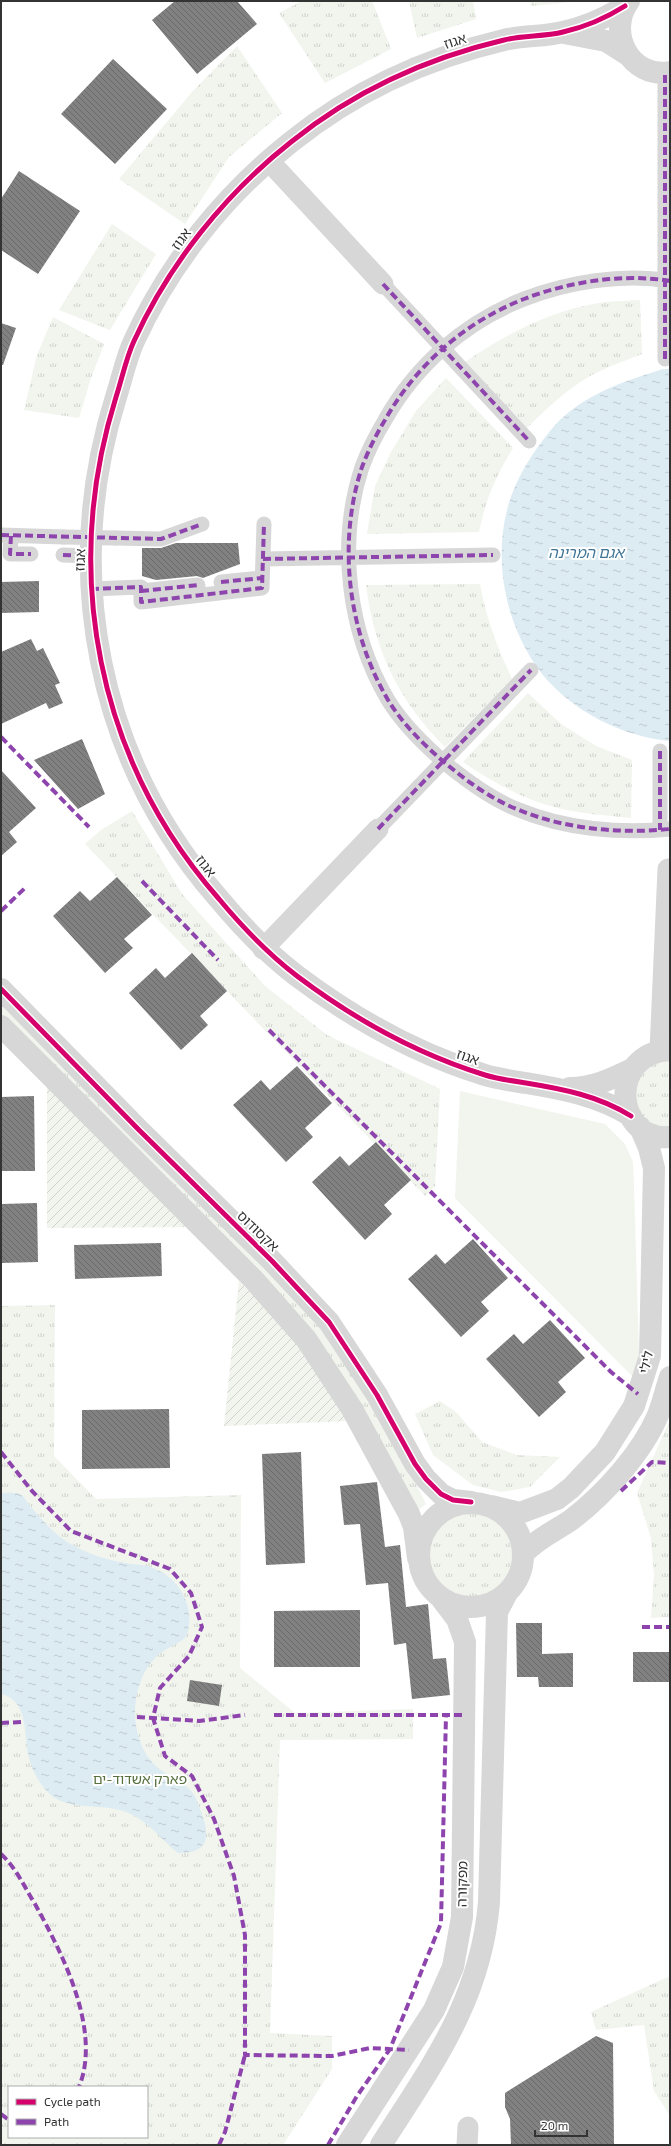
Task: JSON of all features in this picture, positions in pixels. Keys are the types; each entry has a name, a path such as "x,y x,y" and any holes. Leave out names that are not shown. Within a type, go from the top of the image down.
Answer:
{"street":[{"name":"אגוז","path":"627,4 605,19 562,32 509,38 474,48 416,68 352,100 290,142 268,161 229,200 199,234 152,304 132,346 106,431 97,479 91,556 91,589 98,650 108,694 125,743 146,793 189,863 263,949 322,995 396,1039 436,1058 489,1077 556,1088 613,1105 652,1134 670,1137"},
{"path":"627,4 620,18 619,31 622,44 628,55"},
{"name":"אגוז","path":"562,32 606,41 645,68 651,71 668,72"},
{"path":"665,359 668,72"},
{"path":"268,161 529,441"},
{"path":"660,751 665,830 616,830 548,820 500,801 484,792 443,761 409,729 388,700 363,646 354,612 350,578 350,530 362,467 377,434 394,403 412,380 442,348 470,327 502,308 536,294 572,284 607,280 667,281"},
{"path":"31,554 10,554 6,536 162,538 202,524"},
{"path":"91,589 141,586 141,602 262,588 264,524"},
{"path":"63,555 91,556"},
{"path":"263,559 493,555"},
{"path":"221,582 262,578"},
{"path":"141,591 198,585"},
{"path":"263,949 530,670"},
{"path":"665,1051 668,869"},
{"name":"אקסודוס","path":"1,990 139,1130 287,1276 324,1316 365,1376 415,1464 426,1479 441,1494 453,1500 481,1504"},
{"path":"1,1026 254,1280 306,1339 352,1409 409,1514 414,1527 418,1558 421,1573 429,1587 441,1598 458,1606 475,1607 492,1603 507,1593 516,1581 522,1568 524,1553 521,1538 514,1524 504,1513 481,1504 454,1505 439,1513 427,1525 420,1541 418,1558"},
{"name":"אגוז","path":"556,1088 582,1088 603,1083 632,1069 640,1060 665,1051"},
{"name":"לילי","path":"481,1504 520,1513 557,1499 571,1488 605,1452 634,1406 650,1356 654,1168 649,1148 626,1105 624,1093 627,1080 632,1069"},
{"name":"לילי","path":"524,1553 533,1542 570,1521 588,1506 625,1467 658,1416 670,1377"},
{"name":"מפקורה","path":"381,2145 446,2042 464,2005 479,1962 487,1926 489,1902 497,1612 507,1593"},
{"name":"מפקורה","path":"347,2145 434,2010 452,1967 458,1944 462,1917 465,1642 458,1619 441,1598"}],"green space":[{"path":"302,1 372,1 391,49 325,83 279,13"},
{"path":"409,1 473,1 476,19 417,38"},
{"path":"530,1 581,1 531,6"},
{"path":"237,46 282,113 229,157 185,224 119,179 192,92"},
{"path":"112,224 156,254 110,330 59,310"},
{"path":"640,300 642,354 602,370 581,381 553,403 527,428 465,362 511,334 542,319 576,308 599,303"},
{"path":"53,317 104,344 90,381 79,418 24,410 37,355"},
{"path":"446,378 513,448 492,488 479,532 367,534 375,486 391,452 416,411"},
{"path":"480,584 485,608 493,632 512,679 445,747 414,711 391,673 382,653 375,631 366,585"},
{"path":"528,693 561,724 596,746 632,760 631,818 581,812 532,800 505,788 463,762"},
{"path":"132,811 182,894 265,986 327,1035 440,1089 435,1186 425,1196 85,844 101,830"},
{"path":"1,992 294,1295 342,1356 408,1468 426,1504 418,1510 356,1407 1,1019"},
{"path":"670,1057 670,1130 641,1119 632,1085 638,1073"},
{"path":"47,1083 190,1227 47,1228"},
{"path":"460,1091 605,1124 625,1144 633,1162 634,1187 639,1354 634,1378 455,1198"},
{"path":"239,1281 296,1337 349,1421 224,1426"},
{"name":"פארק אשדוד-ים","path":"55,1305 54,1456 96,1499 241,1495 240,1668 295,1713 413,1709 413,1739 280,1740 270,2033 332,2036 332,2069 283,2145 1,2145 1,1306"},
{"path":"440,1401 457,1413 482,1442 517,1455 560,1457 530,1487 501,1492 473,1485 433,1455 415,1414"},
{"path":"670,1420 670,1617 651,1618 654,1576 651,1538 637,1493"},
{"path":"463,1512 479,1512 488,1515 502,1524 511,1538 514,1547 514,1563 511,1572 502,1586 488,1595 479,1598 463,1598 447,1591 440,1586 435,1579 428,1563 428,1547 435,1531 440,1524 447,1519"},
{"path":"670,1976 670,2116 654,2091 644,2025 596,2030 591,2012"}],"water":[{"name":"אגם המרינה","path":"663,369 670,369 670,741 634,734 600,720 568,700 542,674 520,637 512,617 506,596 502,552 503,531 510,499 524,468 550,431 561,419 587,399 632,379"},
{"path":"1,1493 15,1493 21,1495 48,1526 69,1543 89,1553 104,1558 153,1568 171,1579 184,1596 188,1606 189,1616 189,1626 186,1637 156,1657 147,1668 141,1680 135,1708 138,1736 151,1761 160,1770 188,1788 197,1800 205,1823 206,1831 206,1837 201,1847 188,1852 178,1853 134,1815 116,1809 84,1806 63,1802 54,1797 40,1783 29,1758 24,1720 21,1711 17,1704 10,1698 1,1694"}],"building":[{"path":"175,1 237,1 257,24 197,74 152,20"},
{"path":"113,59 167,109 115,164 61,114"},
{"path":"19,171 80,211 38,274 1,250 1,199"},
{"path":"1,323 16,328 3,365 1,365"},
{"path":"176,543 238,543 240,564 203,578 197,576 156,580 142,576 142,548 161,548"},
{"path":"39,581 39,612 1,613 1,582"},
{"path":"31,639 37,651 43,648 60,683 55,685 63,703 49,709 46,703 1,724 1,652"},
{"path":"82,739 105,794 78,809 34,760"},
{"path":"1,770 36,808 9,832 17,842 1,856"},
{"path":"117,877 152,915 124,939 133,948 105,973 53,916 80,891 90,901"},
{"path":"192,953 227,991 200,1016 208,1025 181,1050 129,993 156,968 165,978"},
{"path":"297,1066 332,1103 305,1128 313,1137 286,1162 233,1105 261,1080 270,1090"},
{"path":"34,1096 35,1171 1,1171 1,1097"},
{"path":"376,1142 411,1180 384,1205 392,1214 365,1240 312,1182 340,1156 349,1166"},
{"path":"37,1203 38,1262 1,1263 1,1204"},
{"path":"473,1239 508,1278 481,1302 489,1311 461,1337 408,1279 436,1254 445,1264"},
{"path":"161,1243 162,1276 75,1279 74,1245"},
{"path":"550,1320 585,1358 558,1382 566,1392 539,1417 486,1359 514,1334 523,1344"},
{"path":"169,1409 170,1468 82,1469 82,1410"},
{"path":"301,1452 305,1563 266,1565 262,1454"},
{"path":"377,1482 385,1547 400,1545 406,1607 428,1604 433,1659 446,1658 450,1695 412,1699 406,1643 394,1645 388,1583 366,1585 360,1524 344,1525 340,1486"},
{"path":"360,1610 360,1667 274,1667 274,1611"},
{"path":"516,1623 542,1623 542,1654 573,1653 573,1687 539,1687 538,1677 517,1677"},
{"path":"633,1652 670,1652 670,1682 633,1682"},
{"path":"190,1680 222,1685 219,1706 187,1701"},
{"path":"596,2036 613,2043 614,2145 511,2145 510,2119 505,2107 505,2093"}],"marked path":[{"path":"665,73 665,359"},
{"path":"670,281 633,278 614,279 577,284 541,293 502,309 482,320 462,333 444,348 427,364 397,400 370,449 362,467 354,496 350,526 349,556 351,586 356,616 364,646 374,674 388,700 401,719 424,744 450,767 483,791 509,806 555,822 574,826 612,830 632,831 670,829"},
{"path":"383,284 529,441"},
{"path":"1,535 161,539 202,524"},
{"path":"91,589 141,587 141,602 262,588 264,524"},
{"path":"11,536 10,554 31,554"},
{"path":"63,555 91,556"},
{"path":"263,559 493,555"},
{"path":"221,582 262,578"},
{"path":"141,591 198,585"},
{"path":"378,829 531,670"},
{"path":"1,737 89,827"},
{"path":"660,751 660,830"},
{"path":"142,881 218,960"},
{"path":"1,911 26,887"},
{"path":"269,1030 611,1372 638,1394"},
{"path":"1,1452 32,1491 71,1531 170,1569 191,1593 202,1627 189,1656 160,1688 153,1718 165,1756 192,1776 214,1819 234,1876 245,1935 245,2055 332,2056 370,2048 409,2050"},
{"path":"621,1491 652,1462 670,1463"},
{"path":"642,1627 670,1627"},
{"path":"137,1717 199,1721 245,1715"},
{"path":"274,1715 464,1715"},
{"path":"328,2145 357,2096 390,2049 441,1923 446,1715"},
{"path":"1,1723 22,1722"},
{"path":"1,1854 20,1878 46,1924 67,1968 76,1992 86,2041 85,2065 79,2086"},
{"path":"219,2145 225,2132 245,2055"},
{"path":"1,2114 8,2119"}],"cycle path":[{"path":"625,6 603,18 579,28 556,34 511,38 447,56 365,92 315,124 291,142 267,162 222,208 201,232 164,285 148,312 126,361 100,463 92,530 92,597 101,662 118,725 144,787 177,845 219,899 256,940 297,976 319,992 364,1021 411,1046 435,1057 495,1078 554,1088 593,1098 631,1116"},
{"path":"1,989 139,1130 272,1261 329,1322 377,1395 415,1464 426,1479 441,1494 453,1500 471,1502"}]}
